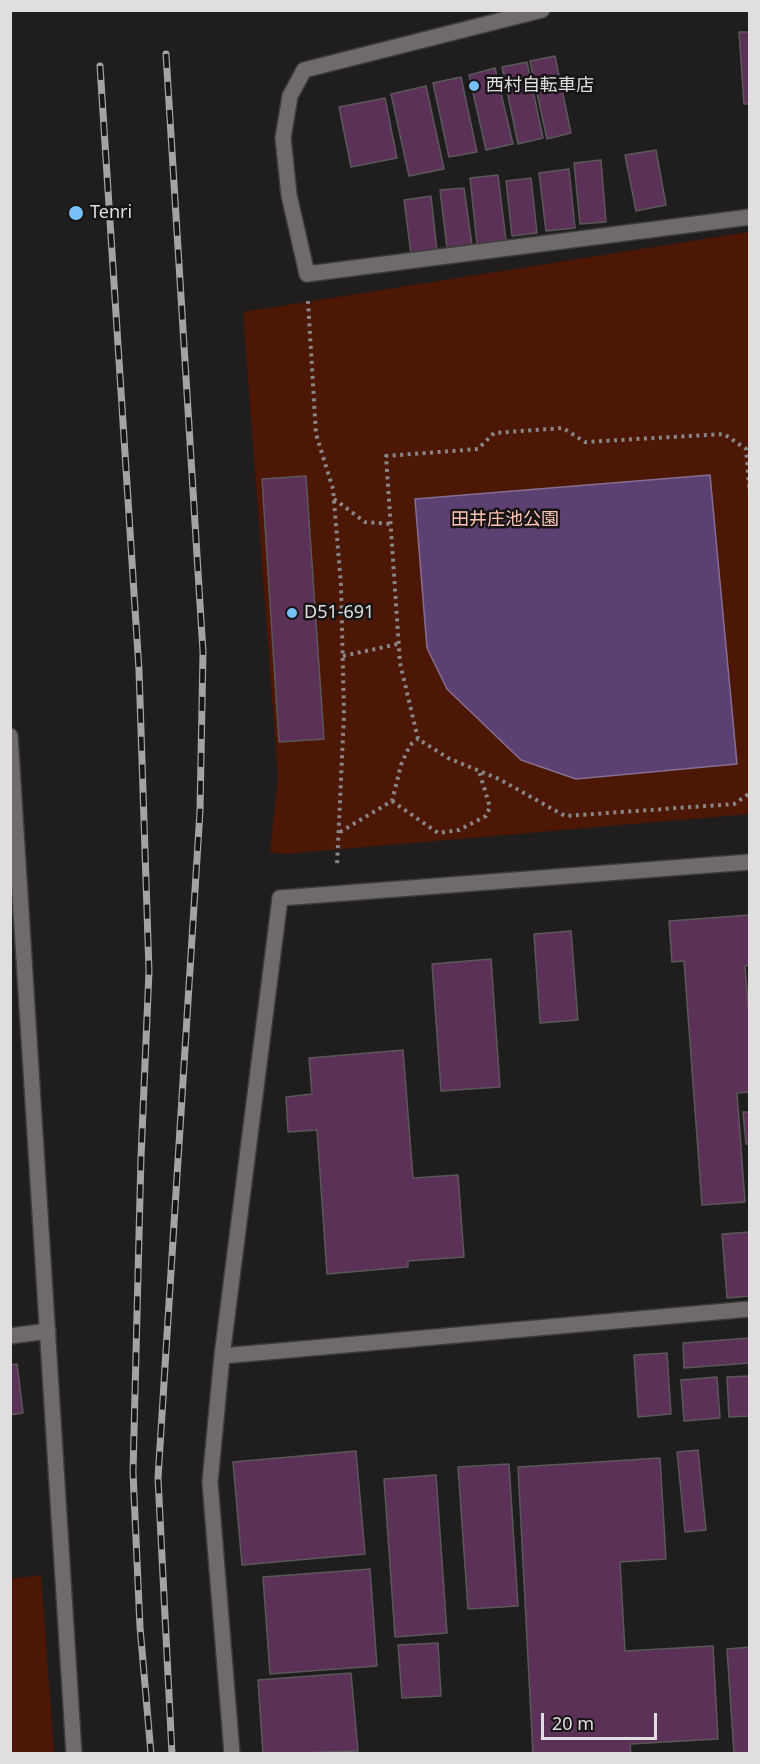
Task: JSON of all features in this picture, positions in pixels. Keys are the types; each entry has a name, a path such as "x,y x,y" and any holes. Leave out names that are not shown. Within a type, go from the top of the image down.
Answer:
{"street":[{"path":"543,10 304,70 290,96 283,138 289,195 307,274 750,217"},
{"path":"10,736 74,1754"},
{"path":"232,1754 210,1482 222,1356 280,898 750,862"},
{"path":"222,1356 750,1309"},
{"path":"10,1336 48,1332"}],"path":[{"path":"307,274 316,434 333,498 341,585 344,714 335,894"},
{"path":"750,495 746,449 724,434 585,442 563,428 494,433 478,449 386,456 400,663 418,739 448,758 479,771 565,816 734,804 750,793"},
{"path":"333,498 365,522 390,524"},
{"path":"343,656 398,644"},
{"path":"339,832 392,801 401,765 410,745 418,739"},
{"path":"392,801 438,833 459,830 486,816 490,807 479,771"}],"green space":[{"name":"田井庄池公園","path":"749,232 749,814 284,854 270,852 278,776 243,312"},
{"path":"41,1575 54,1753 11,1753 11,1579"}],"shaded area":[{"path":"710,475 737,764 576,779 521,760 447,689 427,648 415,499"}],"building":[{"path":"739,32 750,32 750,104 744,104"},
{"path":"555,56 571,133 547,139 530,61"},
{"path":"527,62 543,138 518,144 502,67"},
{"path":"495,68 513,144 486,150 469,75"},
{"path":"461,77 477,152 449,157 433,83"},
{"path":"426,86 444,169 409,176 391,94"},
{"path":"385,98 397,158 351,167 339,107"},
{"path":"656,150 666,205 636,211 625,155"},
{"path":"601,160 606,222 580,224 574,163"},
{"path":"569,169 575,228 546,231 539,173"},
{"path":"498,175 506,240 477,244 470,178"},
{"path":"531,178 537,233 512,236 506,181"},
{"path":"464,188 472,245 447,248 440,190"},
{"path":"431,196 437,251 411,254 404,200"},
{"path":"306,476 324,739 279,742 262,479"},
{"path":"750,915 750,965 745,966 750,1029 750,1092 737,1093 745,1202 702,1205 684,961 672,962 669,921"},
{"path":"571,931 578,1020 540,1023 534,934"},
{"path":"491,959 500,1087 441,1091 432,964"},
{"path":"403,1050 413,1178 458,1175 464,1257 408,1261 408,1267 327,1274 317,1130 288,1132 286,1097 312,1094 309,1058"},
{"path":"743,1112 750,1112 750,1144 746,1144"},
{"path":"750,1232 750,1296 727,1298 722,1234"},
{"path":"750,1338 750,1363 684,1368 683,1343"},
{"path":"667,1353 671,1414 638,1417 634,1355"},
{"path":"17,1364 23,1413 10,1415 10,1365"},
{"path":"750,1376 750,1416 729,1417 727,1377"},
{"path":"717,1377 720,1418 684,1421 681,1380"},
{"path":"698,1450 706,1530 685,1532 677,1452"},
{"path":"356,1451 365,1554 242,1565 233,1462"},
{"path":"660,1458 666,1559 620,1562 625,1651 713,1646 718,1739 630,1744 631,1754 533,1754 518,1467"},
{"path":"509,1464 518,1606 468,1609 458,1467"},
{"path":"436,1475 447,1633 395,1637 384,1479"},
{"path":"370,1569 377,1666 270,1674 263,1577"},
{"path":"438,1643 441,1696 402,1698 398,1645"},
{"path":"750,1647 750,1754 734,1754 727,1649"},
{"path":"351,1673 358,1751 263,1754 258,1680"}],"railway":[{"path":"166,54 203,652 200,811 158,1478 172,1754"},
{"path":"100,66 139,670 149,971 141,1157 133,1472 140,1627 151,1754"}],"place":[{"name":"西村自転車店","path":"474,86"},
{"name":"Tenri","path":"76,213"},
{"name":"D51-691","path":"292,613"}]}
